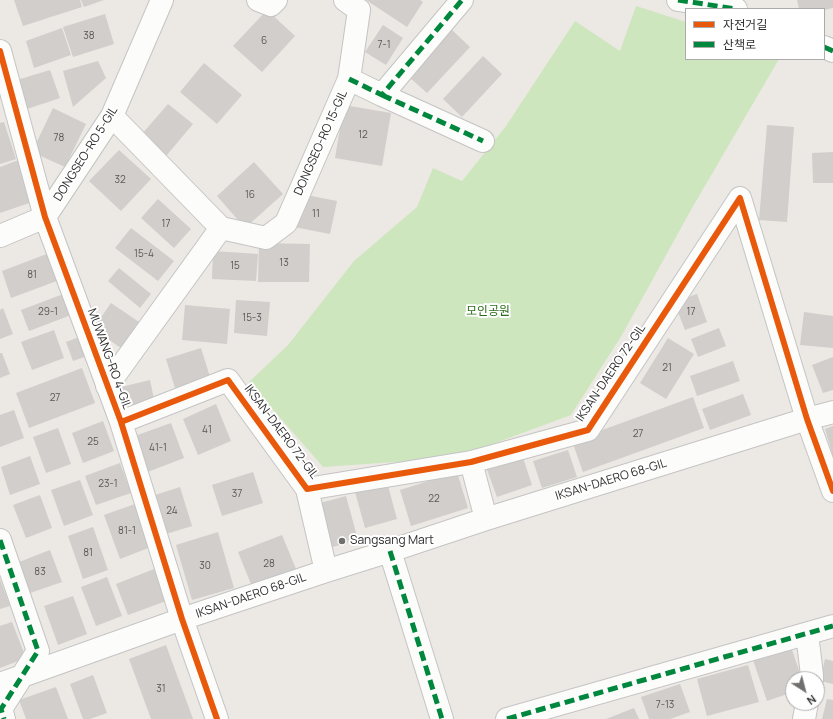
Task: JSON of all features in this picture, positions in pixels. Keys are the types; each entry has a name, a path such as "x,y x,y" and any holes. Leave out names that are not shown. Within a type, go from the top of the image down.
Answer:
{"street":[{"name":"DONGSEO-RO 5-GIL","path":"45,217 112,116 162,0"},
{"path":"258,0 271,5 276,0"},
{"name":"DONGSEO-RO 15-GIL","path":"222,228 266,238 286,223 349,79 359,10 345,0"},
{"path":"382,95 462,0"},
{"path":"678,0 730,8"},
{"name":"MUWANG-RO 4-GIL","path":"0,51 45,217 120,422 182,619 218,719"},
{"path":"349,79 483,140"},
{"path":"107,386 222,228 112,116"},
{"name":"IKSAN-DAERO 72-GIL","path":"307,489 471,462 588,430 740,198 807,419 833,492"},
{"path":"0,236 45,217"},
{"name":"IKSAN-DAERO 72-GIL","path":"120,422 228,380 307,489 326,571"},
{"name":"IKSAN-DAERO 68-GIL","path":"0,684 182,619 326,571 486,519 833,412"},
{"path":"471,462 486,519"},
{"path":"0,540 38,651 1,709 4,719"},
{"path":"390,551 442,719"},
{"path":"507,719 833,626"},
{"path":"807,634 812,671"}],"green space":[{"name":"모인공원","path":"636,6 685,22 685,60 778,60 692,208 622,335 571,415 455,458 323,467 249,382 288,345 354,261 417,207 433,168 462,181 506,126 575,21 620,51"}],"building":[{"path":"14,0 80,0 82,7 23,26"},
{"path":"81,0 104,0 84,7"},
{"path":"366,0 420,0 423,2 407,27"},
{"path":"797,0 833,0 833,8 825,10 825,8 799,8"},
{"path":"267,10 295,36 262,72 233,46"},
{"path":"105,14 114,44 73,57 63,27"},
{"path":"383,25 403,38 386,65 365,52"},
{"path":"62,28 71,55 34,68 26,41"},
{"path":"452,30 470,47 427,93 409,77"},
{"path":"483,56 502,74 462,117 443,99"},
{"path":"98,61 106,78 73,107 63,71"},
{"path":"204,63 242,95 217,124 180,92"},
{"path":"50,70 60,98 27,109 17,80"},
{"path":"168,104 193,124 166,156 141,135"},
{"path":"344,105 391,113 382,166 335,158"},
{"path":"53,108 86,124 65,167 32,152"},
{"path":"4,122 16,159 0,164 0,123"},
{"path":"767,125 794,127 787,222 759,220"},
{"path":"119,150 151,179 121,211 89,181"},
{"path":"833,152 833,183 813,183 812,153"},
{"path":"19,160 32,202 0,213 0,167"},
{"path":"254,162 283,194 245,228 217,196"},
{"path":"301,194 337,201 330,234 294,227"},
{"path":"158,199 191,229 174,248 141,218"},
{"path":"131,228 174,261 158,281 115,248"},
{"path":"259,243 310,244 309,282 258,282"},
{"path":"213,251 258,254 256,281 212,279"},
{"path":"52,252 62,279 11,298 2,271"},
{"path":"119,268 151,294 140,308 108,281"},
{"path":"66,293 74,314 29,331 21,310"},
{"path":"697,294 707,322 685,330 674,302"},
{"path":"236,300 270,302 267,336 234,333"},
{"path":"111,303 142,324 124,350 93,329"},
{"path":"185,305 230,309 227,344 182,340"},
{"path":"3,308 13,334 0,339 0,310"},
{"path":"804,312 833,316 833,348 800,345"},
{"path":"719,328 726,346 698,357 691,339"},
{"path":"54,330 64,358 32,370 21,342"},
{"path":"82,336 90,355 73,361 66,342"},
{"path":"668,338 694,354 666,399 640,383"},
{"path":"201,348 210,377 175,388 166,359"},
{"path":"0,353 2,353 10,374 0,378"},
{"path":"833,357 833,390 823,393 812,365"},
{"path":"733,361 740,381 697,396 690,376"},
{"path":"82,368 95,403 29,428 16,393"},
{"path":"150,380 155,404 122,410 117,388"},
{"path":"743,394 751,415 710,430 702,409"},
{"path":"693,397 704,428 583,472 572,441"},
{"path":"216,404 231,441 198,455 183,419"},
{"path":"14,410 24,438 0,447 0,415"},
{"path":"103,421 114,451 83,463 72,433"},
{"path":"171,423 184,458 145,473 132,437"},
{"path":"833,426 833,457 825,429"},
{"path":"58,428 71,464 46,473 33,437"},
{"path":"568,450 577,477 542,488 533,461"},
{"path":"522,455 532,485 497,497 486,467"},
{"path":"30,456 40,484 10,495 1,467"},
{"path":"120,463 131,493 96,505 85,476"},
{"path":"253,472 263,503 222,516 212,485"},
{"path":"457,472 468,508 411,526 400,490"},
{"path":"80,480 93,515 64,526 51,490"},
{"path":"387,482 397,519 365,528 355,492"},
{"path":"180,487 192,526 163,535 152,496"},
{"path":"40,495 52,528 26,538 13,505"},
{"path":"346,496 358,540 325,549 313,505"},
{"path":"135,504 151,547 120,559 104,515"},
{"path":"93,527 108,570 83,579 68,536"},
{"path":"218,532 234,588 192,600 176,545"},
{"path":"282,535 299,576 255,594 238,552"},
{"path":"50,550 62,582 30,593 19,562"},
{"path":"154,569 166,601 128,615 116,584"},
{"path":"107,577 122,616 96,626 81,587"},
{"path":"0,579 10,606 0,609"},
{"path":"73,596 87,634 58,645 44,606"},
{"path":"12,622 26,658 0,668 0,626"},
{"path":"790,644 799,671 785,671 785,695 767,701 752,657"},
{"path":"166,645 193,719 151,719 129,659"},
{"path":"825,659 833,661 833,684 825,682 825,671 822,671"},
{"path":"748,665 759,702 707,716 697,679"},
{"path":"93,675 107,713 90,719 83,719 70,684"},
{"path":"680,684 690,712 670,719 649,719 641,697"},
{"path":"56,687 68,719 26,719 19,700"},
{"path":"827,699 833,700 833,719 822,719"},
{"path":"634,708 639,719 606,719"}],"marked path":[{"path":"349,79 382,95 462,0"},
{"path":"678,0 730,8"},
{"path":"825,47 833,51"},
{"path":"382,95 483,141"},
{"path":"0,540 38,651 1,709 4,719"},
{"path":"390,551 442,719"},
{"path":"507,719 833,626"}],"cycle path":[{"path":"0,51 45,217 121,422 182,619 217,719"},
{"path":"121,422 228,380 307,489 471,462 588,430 740,198 807,419 833,491"}],"place":[{"name":"Sangsang Mart","path":"342,541"}]}
